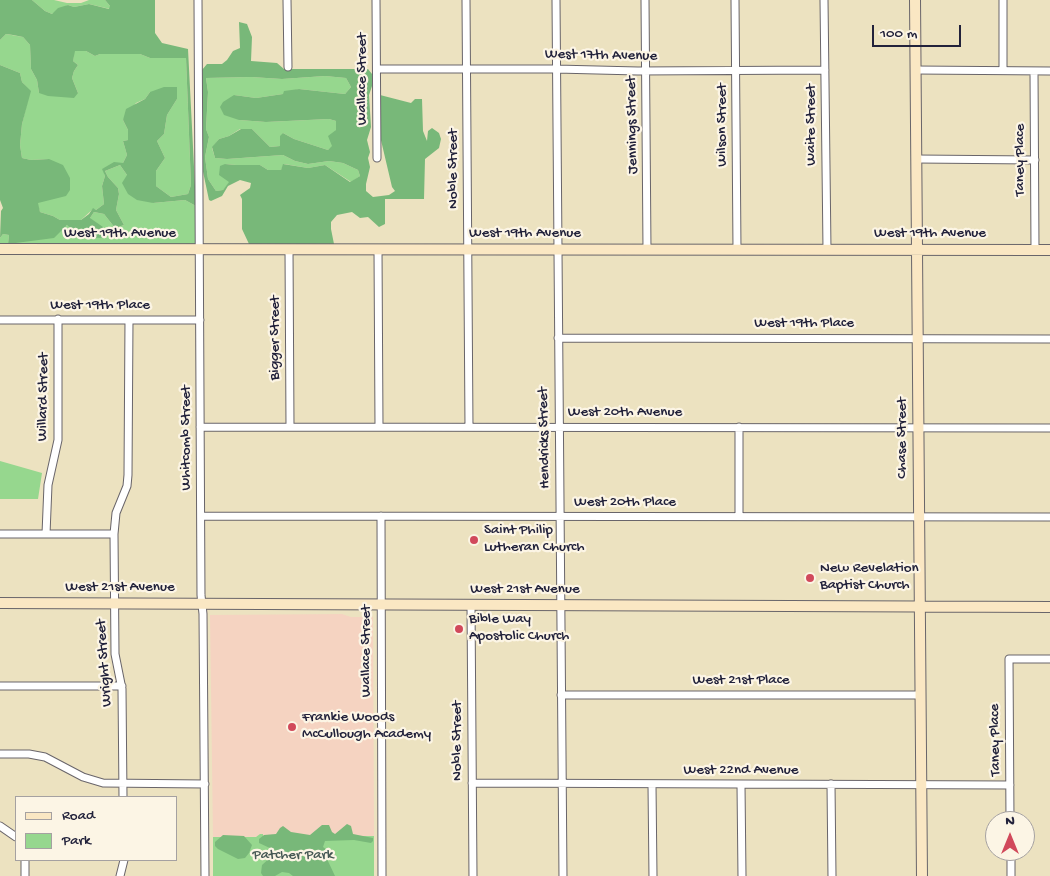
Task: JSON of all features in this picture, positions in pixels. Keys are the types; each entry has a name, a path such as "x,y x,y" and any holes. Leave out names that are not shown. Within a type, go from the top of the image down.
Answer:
{"street":[{"name":"Whitcomb Street","path":"198,0 205,876"},
{"path":"287,0 288,67"},
{"name":"Wallace Street","path":"376,0 377,158"},
{"name":"Noble Street","path":"466,0 469,427"},
{"name":"Hendricks Street","path":"556,0 563,876"},
{"name":"Jennings Street","path":"646,0 647,249"},
{"name":"Wilson Street","path":"735,0 737,249"},
{"name":"Waite Street","path":"824,0 826,249"},
{"name":"Chase Street","path":"915,0 922,876"},
{"path":"1003,0 1003,70"},
{"name":"West 17th Avenue","path":"377,69 825,70"},
{"path":"915,70 1050,71"},
{"name":"Taney Place","path":"1034,71 1034,250"},
{"path":"916,159 1034,160"},
{"name":"West 19th Avenue","path":"0,249 1050,250"},
{"name":"Bigger Street","path":"289,249 290,427"},
{"path":"378,249 379,427"},
{"name":"Willard Street","path":"46,534 48,484 58,440 58,319"},
{"name":"West 19th Place","path":"0,320 200,320"},
{"name":"Wright Street","path":"123,796 122,686 115,658 114,534 116,513 127,486 128,476 129,320"},
{"name":"West 19th Place","path":"558,338 917,337 1050,339"},
{"name":"West 20th Avenue","path":"200,427 1050,428"},
{"path":"739,427 739,516"},
{"name":"West 20th Place","path":"201,516 1050,517"},
{"name":"Wallace Street","path":"381,516 382,876"},
{"path":"0,534 114,534"},
{"name":"West 21st Avenue","path":"0,603 1050,607"},
{"name":"Noble Street","path":"471,605 474,876"},
{"name":"Taney Place","path":"1010,811 1009,659 1050,659"},
{"path":"0,686 122,686"},
{"name":"West 21st Place","path":"561,695 920,695"},
{"path":"0,754 37,755 90,780 103,783 204,784"},
{"name":"West 22nd Avenue","path":"472,784 1010,785"},
{"path":"652,784 653,876"},
{"path":"741,784 742,876"},
{"path":"831,784 832,876"},
{"path":"0,826 15,834"},
{"path":"25,861 26,876"},
{"path":"120,876 124,861"},
{"path":"1010,861 1011,876"}],"shaded area":[{"name":"Frankie Woods McCullough Academy","path":"342,614 351,617 373,617 374,836 213,837 210,615"}],"green space":[{"path":"0,0 32,0 45,11 52,14 58,8 68,5 74,7 89,4 109,9 110,6 105,0 155,0 155,33 162,43 188,49 196,206 185,200 153,203 137,200 128,194 122,183 127,175 120,165 105,171 118,188 119,194 116,210 124,225 115,228 104,214 94,212 90,218 103,227 103,238 81,237 67,225 54,238 8,244 9,235 3,234 0,238 1,211 3,208 0,200 0,65 20,73 22,82 31,91 22,124 20,145 22,158 31,160 49,159 63,165 70,178 70,190 66,196 38,203 40,212 60,220 81,220 93,208 96,210 104,204 102,186 105,176 102,169 114,162 123,163 127,155 123,141 128,140 128,130 123,120 126,109 145,99 150,92 164,87 177,87 177,99 167,115 164,134 157,141 165,158 156,171 156,186 171,197 188,194 191,185 186,58 150,58 140,54 100,54 95,56 86,51 75,51 73,61 78,65 72,78 78,93 74,98 48,96 39,93 37,80 31,69 30,45 23,37 13,35 6,34 0,40"},
{"path":"32,0 81,3 89,0 105,0 110,9 89,4 74,7 68,5 52,14 45,11"},
{"path":"239,22 247,24 252,37 251,61 277,63 284,69 368,69 372,74 372,86 369,95 371,127 367,140 370,152 368,158 370,167 366,191 373,197 389,195 395,191 392,187 380,136 380,95 411,103 415,99 422,99 423,131 427,141 428,131 432,128 439,133 441,139 439,148 425,159 424,199 385,199 385,224 379,227 368,217 360,218 352,212 337,215 331,222 334,244 249,244 242,229 242,199 240,195 250,188 251,183 240,180 228,186 222,196 211,201 209,200 202,167 202,70 207,64 222,64 233,51 240,48","holes":["325,76 346,78 351,87 345,94 299,89 284,91 283,94 256,98 234,95 223,102 220,107 224,115 239,120 266,122 329,119 336,121 336,130 328,136 332,146 328,150 294,139 283,133 280,136 280,146 270,147 252,129 241,129 219,139 212,147 215,158 227,159 283,155 295,161 308,164 329,161 343,163 358,170 360,176 350,182 325,165 308,168 283,164 281,170 268,170 260,165 225,164 220,166 219,175 229,182 223,190 216,191 208,179 205,157 209,137 206,129 208,92 206,78 251,77 282,79"]},
{"path":"6,34 23,37 30,45 31,69 37,80 39,93 78,93 72,78 78,65 73,61 74,51 86,51 95,56 100,54 140,54 150,58 186,58 191,185 188,194 171,197 156,186 156,171 165,158 157,141 164,134 167,115 177,99 150,92 145,99 136,103 123,120 128,130 128,140 123,141 127,155 123,163 103,169 105,176 102,186 104,204 96,210 93,209 81,220 60,220 40,212 37,203 49,159 31,160 22,158 20,145 22,124 30,91 22,82 20,73 0,65 0,40"},
{"path":"325,76 346,78 351,87 345,94 299,89 283,94 256,98 234,95 239,120 266,122 329,119 336,121 332,147 328,150 294,139 283,133 280,146 270,147 252,129 240,129 229,136 219,139 212,148 215,158 227,159 283,155 295,161 308,164 329,161 343,163 358,170 360,176 351,182 325,165 308,168 284,164 281,170 268,170 260,165 225,164 230,182 223,190 216,191 208,179 205,157 209,137 206,129 208,92 206,78 251,77 282,79"},
{"path":"120,165 153,203 185,200 196,206 196,244 0,246 0,238 3,234 9,235 8,244 90,218 94,212 104,214 115,228 124,225 116,210 119,194 118,188 105,171"},
{"path":"0,461 42,473 38,499 0,499"},
{"path":"347,824 351,826 353,834 373,838 373,841 371,843 354,840 325,841 323,847 327,850 327,859 335,876 293,876 282,872 275,876 263,876 261,873 262,865 273,855 272,849 259,843 259,839 264,835 276,834 283,826 291,832 310,835 322,825 329,825 335,834"},
{"name":"Patcher Park","path":"263,834 263,837 374,836 374,876 213,876 213,837 256,837"},
{"path":"223,835 244,836 252,845 245,858 238,859 215,846 215,842"}],"place":[{"name":"Saint Philip Lutheran Church","path":"474,540"},
{"name":"New Revelation Baptist Church","path":"810,578"},
{"name":"Bible Way Apostolic Church","path":"459,629"},
{"name":"Frankie Woods McCullough Academy","path":"292,727"}]}
